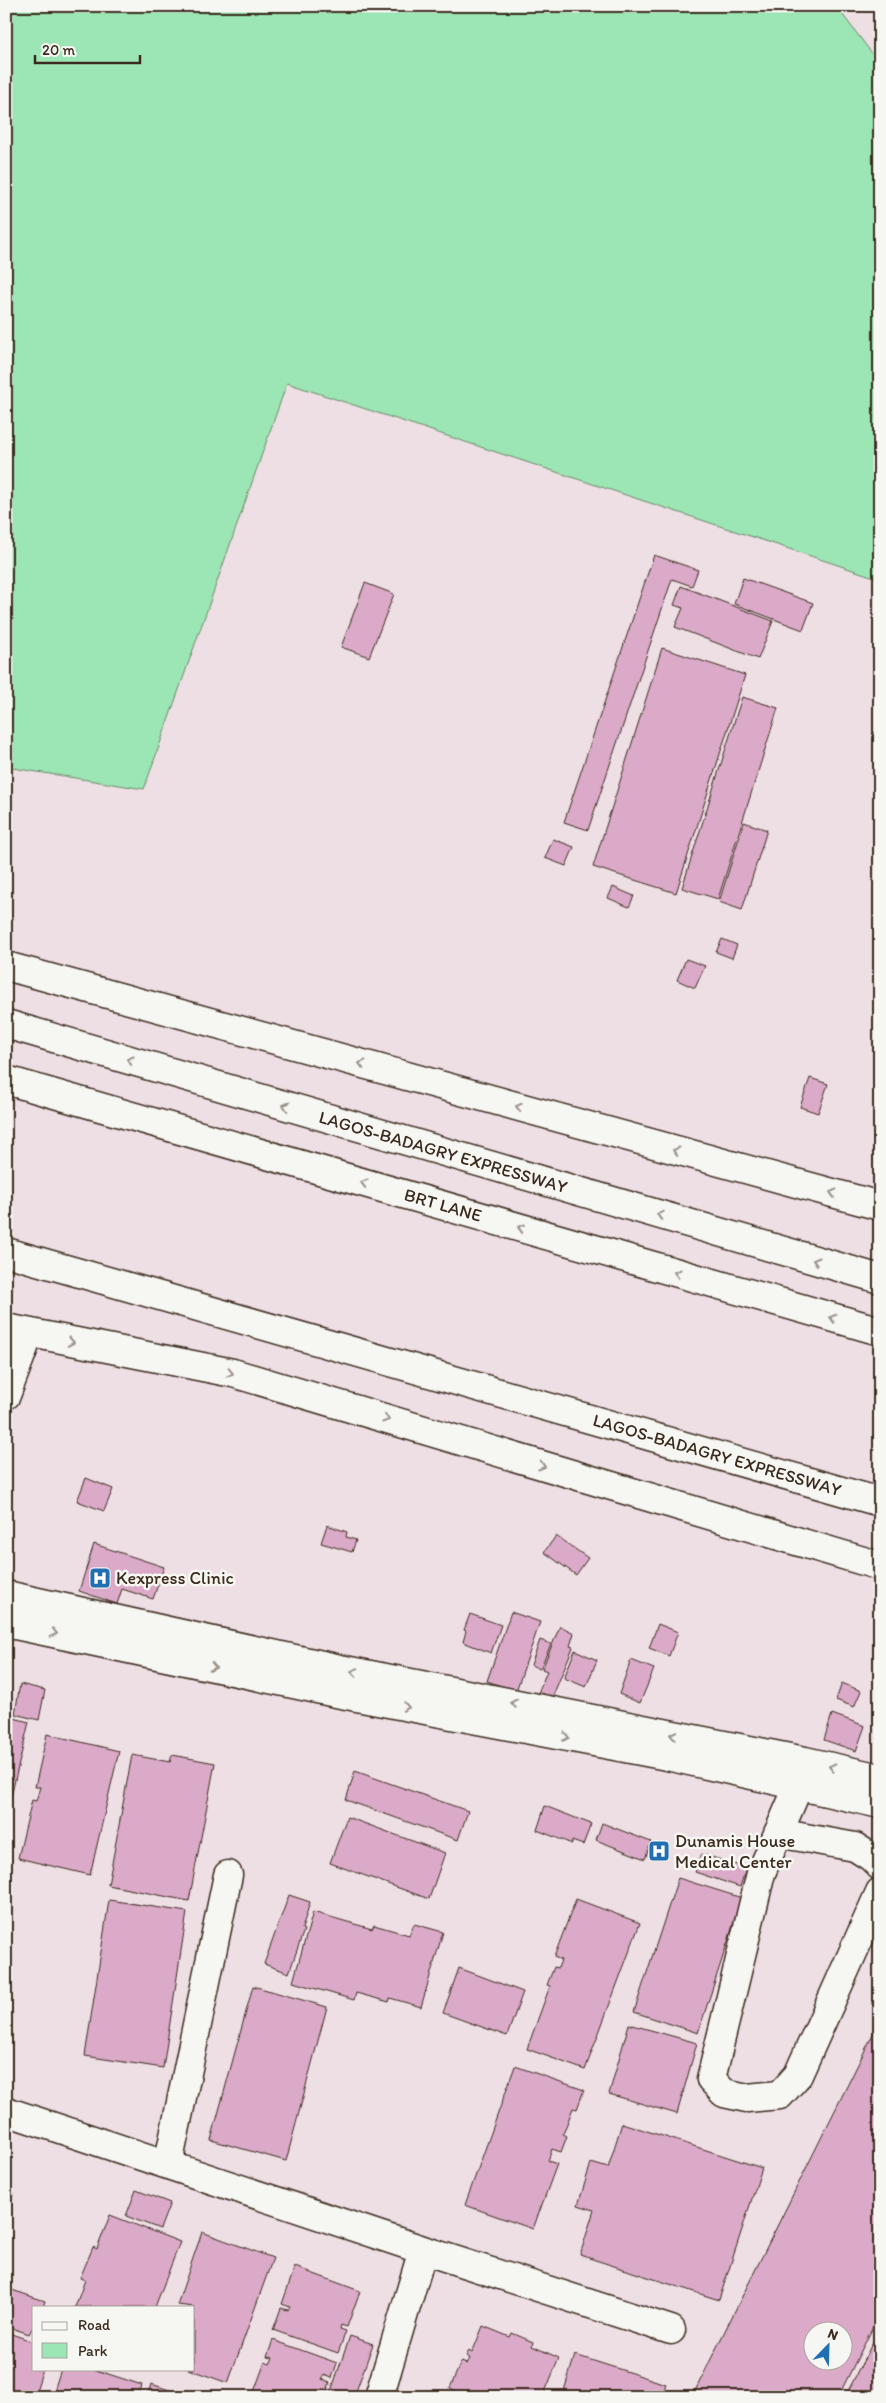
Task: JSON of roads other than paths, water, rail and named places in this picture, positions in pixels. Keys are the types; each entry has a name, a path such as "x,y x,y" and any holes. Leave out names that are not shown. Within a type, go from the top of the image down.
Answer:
{"main road":[{"path":"6,966 880,1206"},
{"name":"LAGOS-BADAGRY EXPRESSWAY","path":"6,1024 880,1278"},
{"name":"BRT LANE","path":"6,1080 880,1331"},
{"path":"6,1245 875,1499"},
{"name":"LAGOS-BADAGRY EXPRESSWAY","path":"6,1252 875,1499"},
{"path":"6,1394 18,1331 233,1374 880,1566"},
{"path":"6,1595 340,1669 805,1761 880,1778"},
{"path":"6,1623 336,1694 667,1756 880,1804"},
{"path":"799,1785 761,1873 711,2079 724,2093 747,2098 780,2095 798,2076 880,1892"},
{"path":"778,1832 855,1847 871,1857 880,1866"},
{"path":"168,2165 228,1875"},
{"path":"6,2111 670,2330"},
{"path":"379,2397 423,2250"}],"place":[{"name":"Kexpress Clinic","path":"100,1578"},
{"name":"Dunamis House Medical Center","path":"659,1851"}]}
